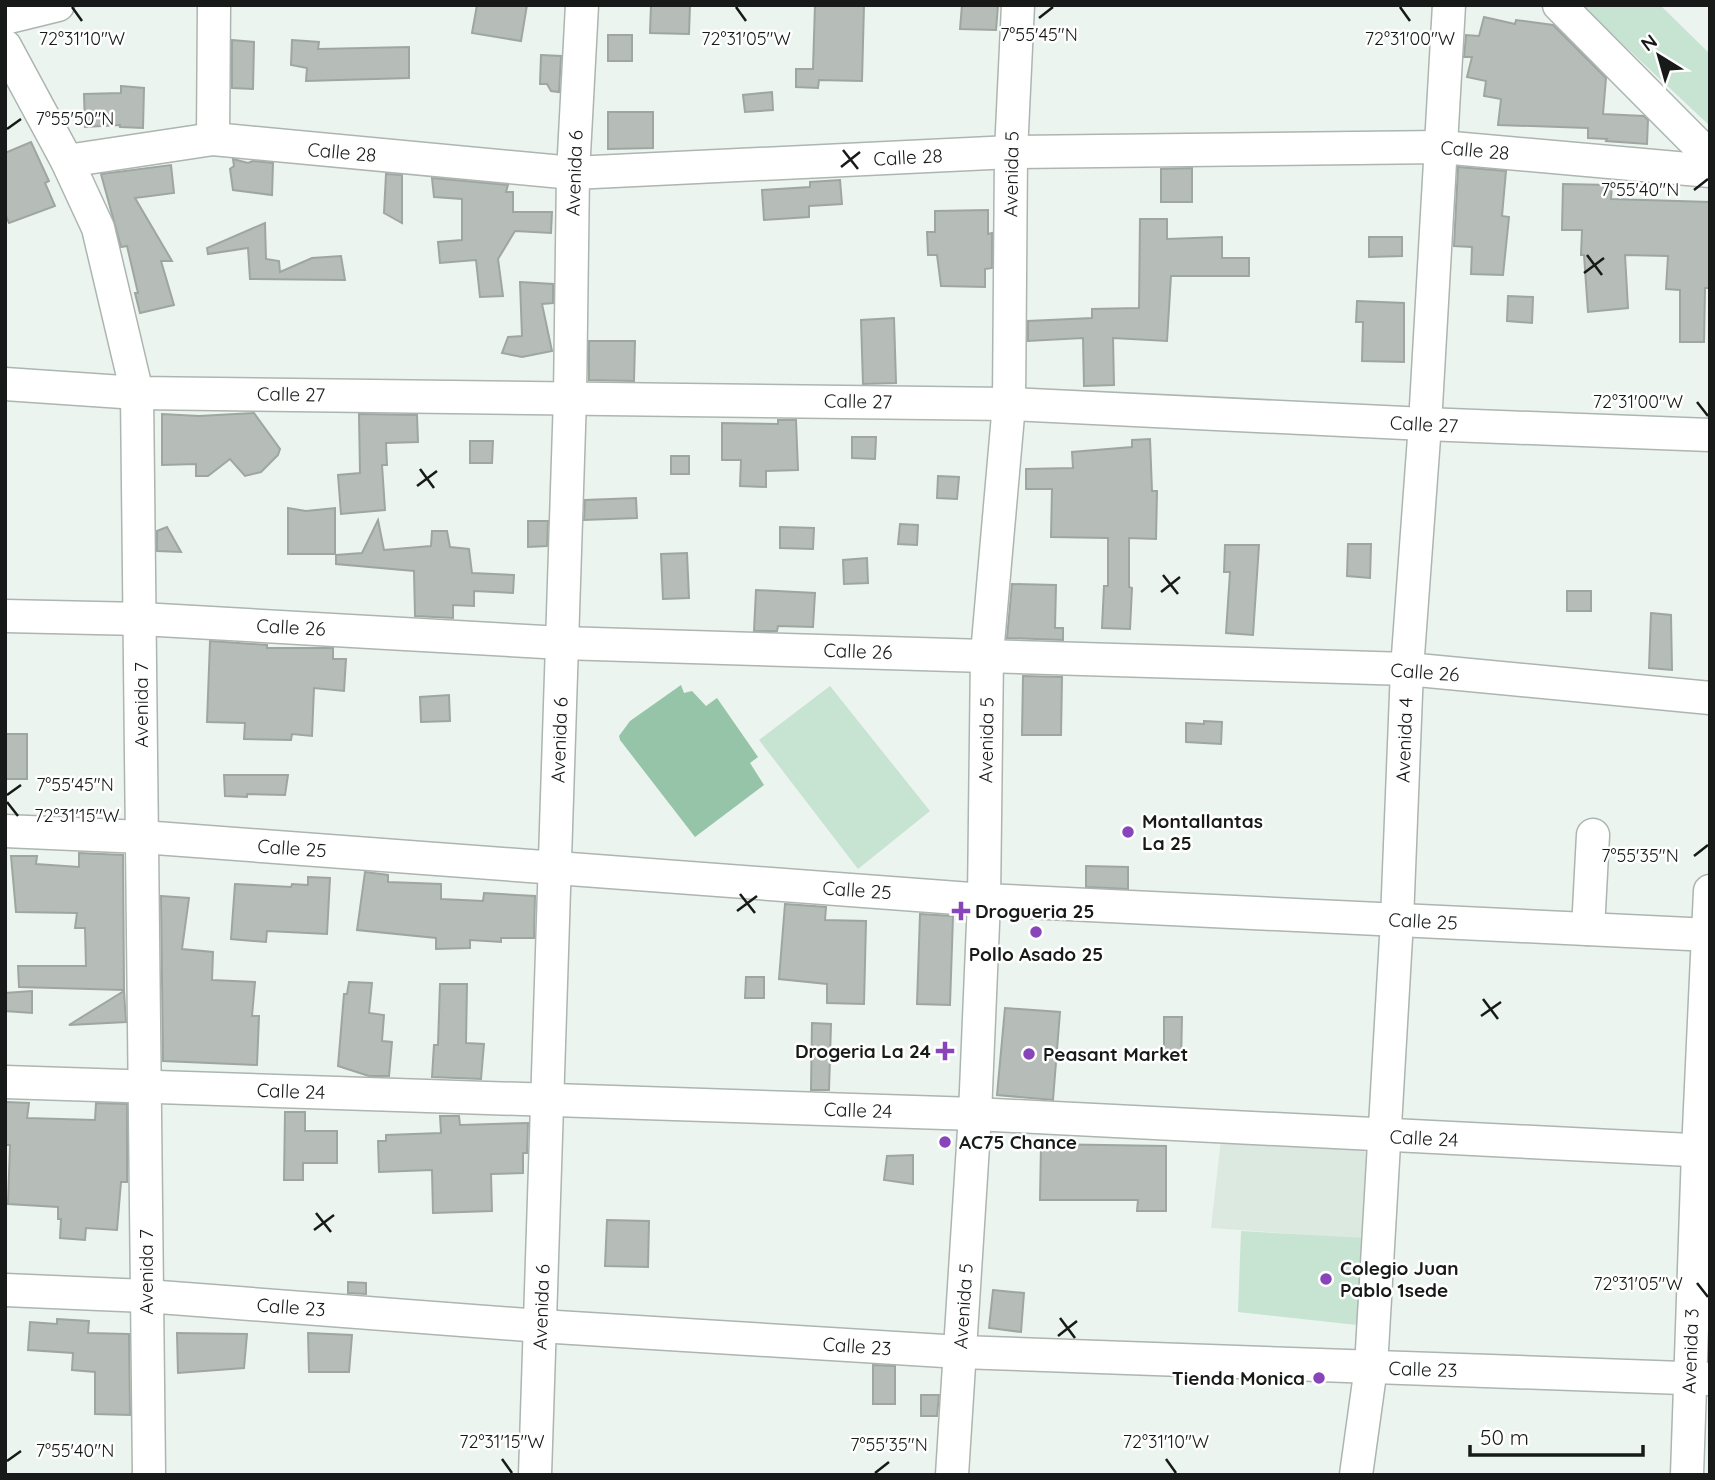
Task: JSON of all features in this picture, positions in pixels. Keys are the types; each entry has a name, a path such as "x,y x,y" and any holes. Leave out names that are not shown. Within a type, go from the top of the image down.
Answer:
{"street":[{"path":"5,18 58,5"},
{"path":"213,139 214,5"},
{"name":"Avenida 6","path":"535,1475 570,397 573,173 582,5"},
{"name":"Avenida 5","path":"952,1475 975,1114 985,900 987,654 1009,404 1011,152 1017,5"},
{"name":"Avenida 4","path":"1356,1475 1371,1367 1397,920 1407,669 1425,425 1450,5"},
{"path":"1559,5 1710,157"},
{"name":"Avenida 7","path":"5,46 67,161 98,228 137,393 149,1475"},
{"name":"Calle 28","path":"67,161 213,139 573,173 1011,152 1441,147 1710,171"},
{"name":"Calle 27","path":"5,384 137,393 1009,404 1425,425 1710,435"},
{"name":"Calle 26","path":"5,617 141,619 562,643 1407,669 1710,698"},
{"name":"Calle 25","path":"5,831 142,837 985,900 1708,935"},
{"path":"1588,929 1593,835"},
{"name":"Avenida 3","path":"1687,1475 1699,1380 1710,891"},
{"name":"Calle 24","path":"5,1082 975,1114 1704,1151"},
{"name":"Calle 23","path":"5,1290 146,1296 960,1352 1699,1380"}],"shaded area":[{"path":"1581,5 1660,5 1710,54 1710,126"},
{"path":"681,685 684,693 692,691 706,706 717,698 758,757 750,763 764,785 695,837 619,736 630,721"},
{"path":"830,686 930,811 858,869 759,740"},
{"path":"1221,1139 1371,1145 1366,1239 1211,1228"},
{"path":"1241,1231 1365,1238 1357,1325 1238,1312"}],"building":[{"path":"477,5 527,5 521,41 472,33"},
{"path":"651,5 690,5 689,34 650,33"},
{"path":"815,5 864,5 862,81 819,80 818,88 796,87 796,69 813,69"},
{"path":"962,5 998,5 996,30 960,29"},
{"path":"1484,17 1515,24 1516,20 1553,25 1606,78 1603,114 1644,116 1648,120 1647,144 1588,138 1588,128 1498,125 1501,99 1484,96 1486,81 1467,77 1472,57 1464,57 1466,35 1479,36"},
{"path":"608,35 632,35 632,61 608,61"},
{"path":"232,40 254,42 253,89 232,88"},
{"path":"292,40 319,42 318,49 409,47 409,78 306,81 307,68 291,65"},
{"path":"541,55 561,56 559,92 551,91 547,84 540,84"},
{"path":"121,86 144,88 143,128 120,125 85,127 84,94 121,93"},
{"path":"772,92 773,110 745,112 743,95"},
{"path":"608,112 653,112 653,148 608,149"},
{"path":"31,142 49,181 45,183 55,206 9,223 5,214 5,153"},
{"path":"233,159 248,163 273,163 272,195 233,190 230,169 234,166"},
{"path":"171,165 174,193 135,198 172,261 161,261 174,305 140,313 127,246 121,247 101,174"},
{"path":"1458,167 1506,171 1502,216 1509,217 1503,275 1471,274 1472,247 1454,246"},
{"path":"1192,168 1192,202 1161,202 1161,169"},
{"path":"386,174 402,175 402,223 384,213"},
{"path":"432,178 508,185 506,192 513,192 513,212 552,212 551,233 515,231 498,259 503,296 480,297 476,260 440,263 438,242 462,240 462,199 434,197"},
{"path":"840,180 842,204 809,206 809,217 764,220 762,190 810,187 810,182"},
{"path":"1563,184 1612,185 1611,199 1710,202 1710,288 1705,288 1704,342 1680,342 1680,290 1666,289 1668,256 1625,255 1628,308 1588,312 1584,255 1581,255 1582,230 1562,230"},
{"path":"988,210 988,234 992,233 992,268 985,269 985,287 941,286 937,255 928,255 927,232 935,232 935,211"},
{"path":"1140,219 1167,219 1167,239 1222,237 1222,258 1249,258 1249,276 1171,276 1167,341 1113,338 1114,385 1084,386 1083,338 1028,341 1028,321 1092,318 1092,309 1139,308"},
{"path":"265,223 266,259 279,261 280,272 312,258 341,256 345,280 250,279 248,248 208,254 207,248"},
{"path":"1369,237 1402,237 1402,256 1369,257"},
{"path":"520,282 553,284 553,303 542,304 552,351 522,357 502,353 508,337 522,336"},
{"path":"1508,296 1533,297 1532,323 1507,321"},
{"path":"1357,301 1404,303 1404,362 1362,361 1363,322 1356,322"},
{"path":"894,318 896,383 863,384 861,320"},
{"path":"589,341 635,341 634,381 589,380"},
{"path":"254,413 280,449 278,455 261,472 245,476 230,459 208,476 196,476 196,464 162,465 162,414 199,416"},
{"path":"359,414 417,415 418,442 386,443 387,465 382,465 385,510 341,514 338,475 360,473"},
{"path":"778,420 796,420 798,470 766,471 766,487 740,486 741,460 722,460 722,423 778,424"},
{"path":"852,437 876,437 875,459 852,458"},
{"path":"1150,439 1152,491 1157,491 1156,539 1129,538 1129,587 1132,588 1130,629 1102,628 1104,586 1108,586 1108,538 1051,537 1052,489 1026,489 1026,469 1073,468 1072,452 1132,447 1132,440"},
{"path":"470,441 493,441 492,463 470,463"},
{"path":"671,456 689,456 689,474 671,474"},
{"path":"938,476 959,477 957,499 937,498"},
{"path":"636,498 637,518 584,520 585,500"},
{"path":"288,508 306,511 335,508 335,554 288,554"},
{"path":"378,520 384,550 431,546 432,531 447,531 450,547 469,549 472,573 514,575 513,593 474,591 474,606 453,605 453,618 415,616 414,571 336,564 336,555 362,553"},
{"path":"528,521 548,521 547,546 528,547"},
{"path":"900,524 918,525 917,545 898,544"},
{"path":"167,527 181,552 157,551 157,531"},
{"path":"780,527 814,528 813,549 780,548"},
{"path":"1348,544 1371,544 1370,578 1347,576"},
{"path":"1225,545 1259,545 1253,635 1226,633 1230,572 1224,572"},
{"path":"687,553 689,598 663,599 661,554"},
{"path":"867,558 868,583 844,584 843,560"},
{"path":"1012,584 1056,585 1055,628 1063,628 1063,640 1007,638"},
{"path":"756,590 815,593 813,627 778,626 777,631 754,631"},
{"path":"1567,591 1591,591 1591,611 1567,611"},
{"path":"1651,613 1671,615 1672,670 1649,668"},
{"path":"210,641 267,645 267,648 333,648 333,659 346,659 344,691 314,688 312,736 292,734 291,740 244,739 245,723 207,722"},
{"path":"1023,676 1062,677 1061,735 1022,735"},
{"path":"449,695 450,721 421,722 420,697"},
{"path":"1204,721 1222,722 1221,744 1186,742 1186,723 1204,724"},
{"path":"5,734 27,734 27,779 5,779"},
{"path":"224,775 288,775 285,795 225,796"},
{"path":"79,853 123,855 124,990 19,987 18,966 86,966 85,928 75,928 77,913 16,912 11,856 37,856 36,864 79,867"},
{"path":"1086,866 1128,867 1128,889 1086,887"},
{"path":"365,872 388,875 388,882 441,884 441,899 483,901 484,893 535,896 534,938 501,938 501,942 470,940 470,948 436,949 436,938 357,930"},
{"path":"308,877 330,878 327,934 267,931 266,942 231,939 235,884 291,887 292,884 308,885"},
{"path":"161,896 189,898 182,949 213,952 212,980 255,982 252,1016 259,1016 257,1065 163,1061"},
{"path":"785,904 826,907 825,920 866,921 864,1004 827,1003 827,984 779,979"},
{"path":"920,914 953,916 950,1005 917,1004"},
{"path":"746,977 764,977 764,998 745,998"},
{"path":"349,982 372,983 369,1013 384,1015 382,1041 392,1042 389,1076 369,1076 338,1066 344,994 347,994"},
{"path":"440,984 467,984 466,1043 484,1044 481,1079 432,1077 434,1045 438,1045"},
{"path":"32,991 32,1013 5,1011 5,993"},
{"path":"124,991 126,1022 69,1025"},
{"name":"Peasant Market","path":"1005,1008 1060,1012 1053,1100 997,1095"},
{"path":"1164,1017 1182,1017 1181,1061 1164,1061"},
{"path":"812,1023 831,1024 829,1090 811,1090"},
{"path":"6,1102 29,1103 27,1118 95,1120 96,1103 127,1104 127,1182 121,1182 117,1230 86,1228 85,1240 60,1238 61,1219 58,1219 58,1207 8,1204 10,1145 5,1145"},
{"path":"285,1112 305,1112 305,1131 337,1131 337,1163 303,1163 303,1180 284,1180"},
{"path":"440,1116 459,1116 460,1125 528,1123 523,1173 491,1174 492,1211 433,1213 432,1170 379,1172 378,1141 386,1141 386,1135 441,1133"},
{"path":"1041,1144 1166,1146 1166,1211 1137,1211 1138,1200 1040,1200"},
{"path":"913,1155 913,1184 884,1180 887,1156"},
{"path":"607,1220 649,1221 648,1267 605,1266"},
{"path":"348,1282 366,1283 366,1294 348,1293"},
{"path":"993,1290 1024,1293 1021,1332 989,1328"},
{"path":"57,1319 89,1321 88,1333 129,1334 130,1415 95,1414 95,1372 72,1370 73,1353 28,1350 30,1322 57,1324"},
{"path":"177,1333 247,1334 244,1368 178,1373"},
{"path":"308,1333 352,1335 349,1372 309,1372"},
{"path":"873,1365 895,1366 895,1404 873,1404"},
{"path":"921,1395 939,1395 937,1416 921,1416"}],"place":[{"name":"Montallantas La 25","path":"1128,832"},
{"name":"Drogueria 25","path":"961,911"},
{"name":"Pollo Asado 25","path":"1036,932"},
{"name":"Drogeria La 24","path":"945,1051"},
{"name":"Peasant Market","path":"1029,1054"},
{"name":"AC75 Chance","path":"945,1142"},
{"name":"Colegio Juan Pablo 1sede","path":"1326,1279"},
{"name":"Tienda Monica","path":"1319,1378"}]}
